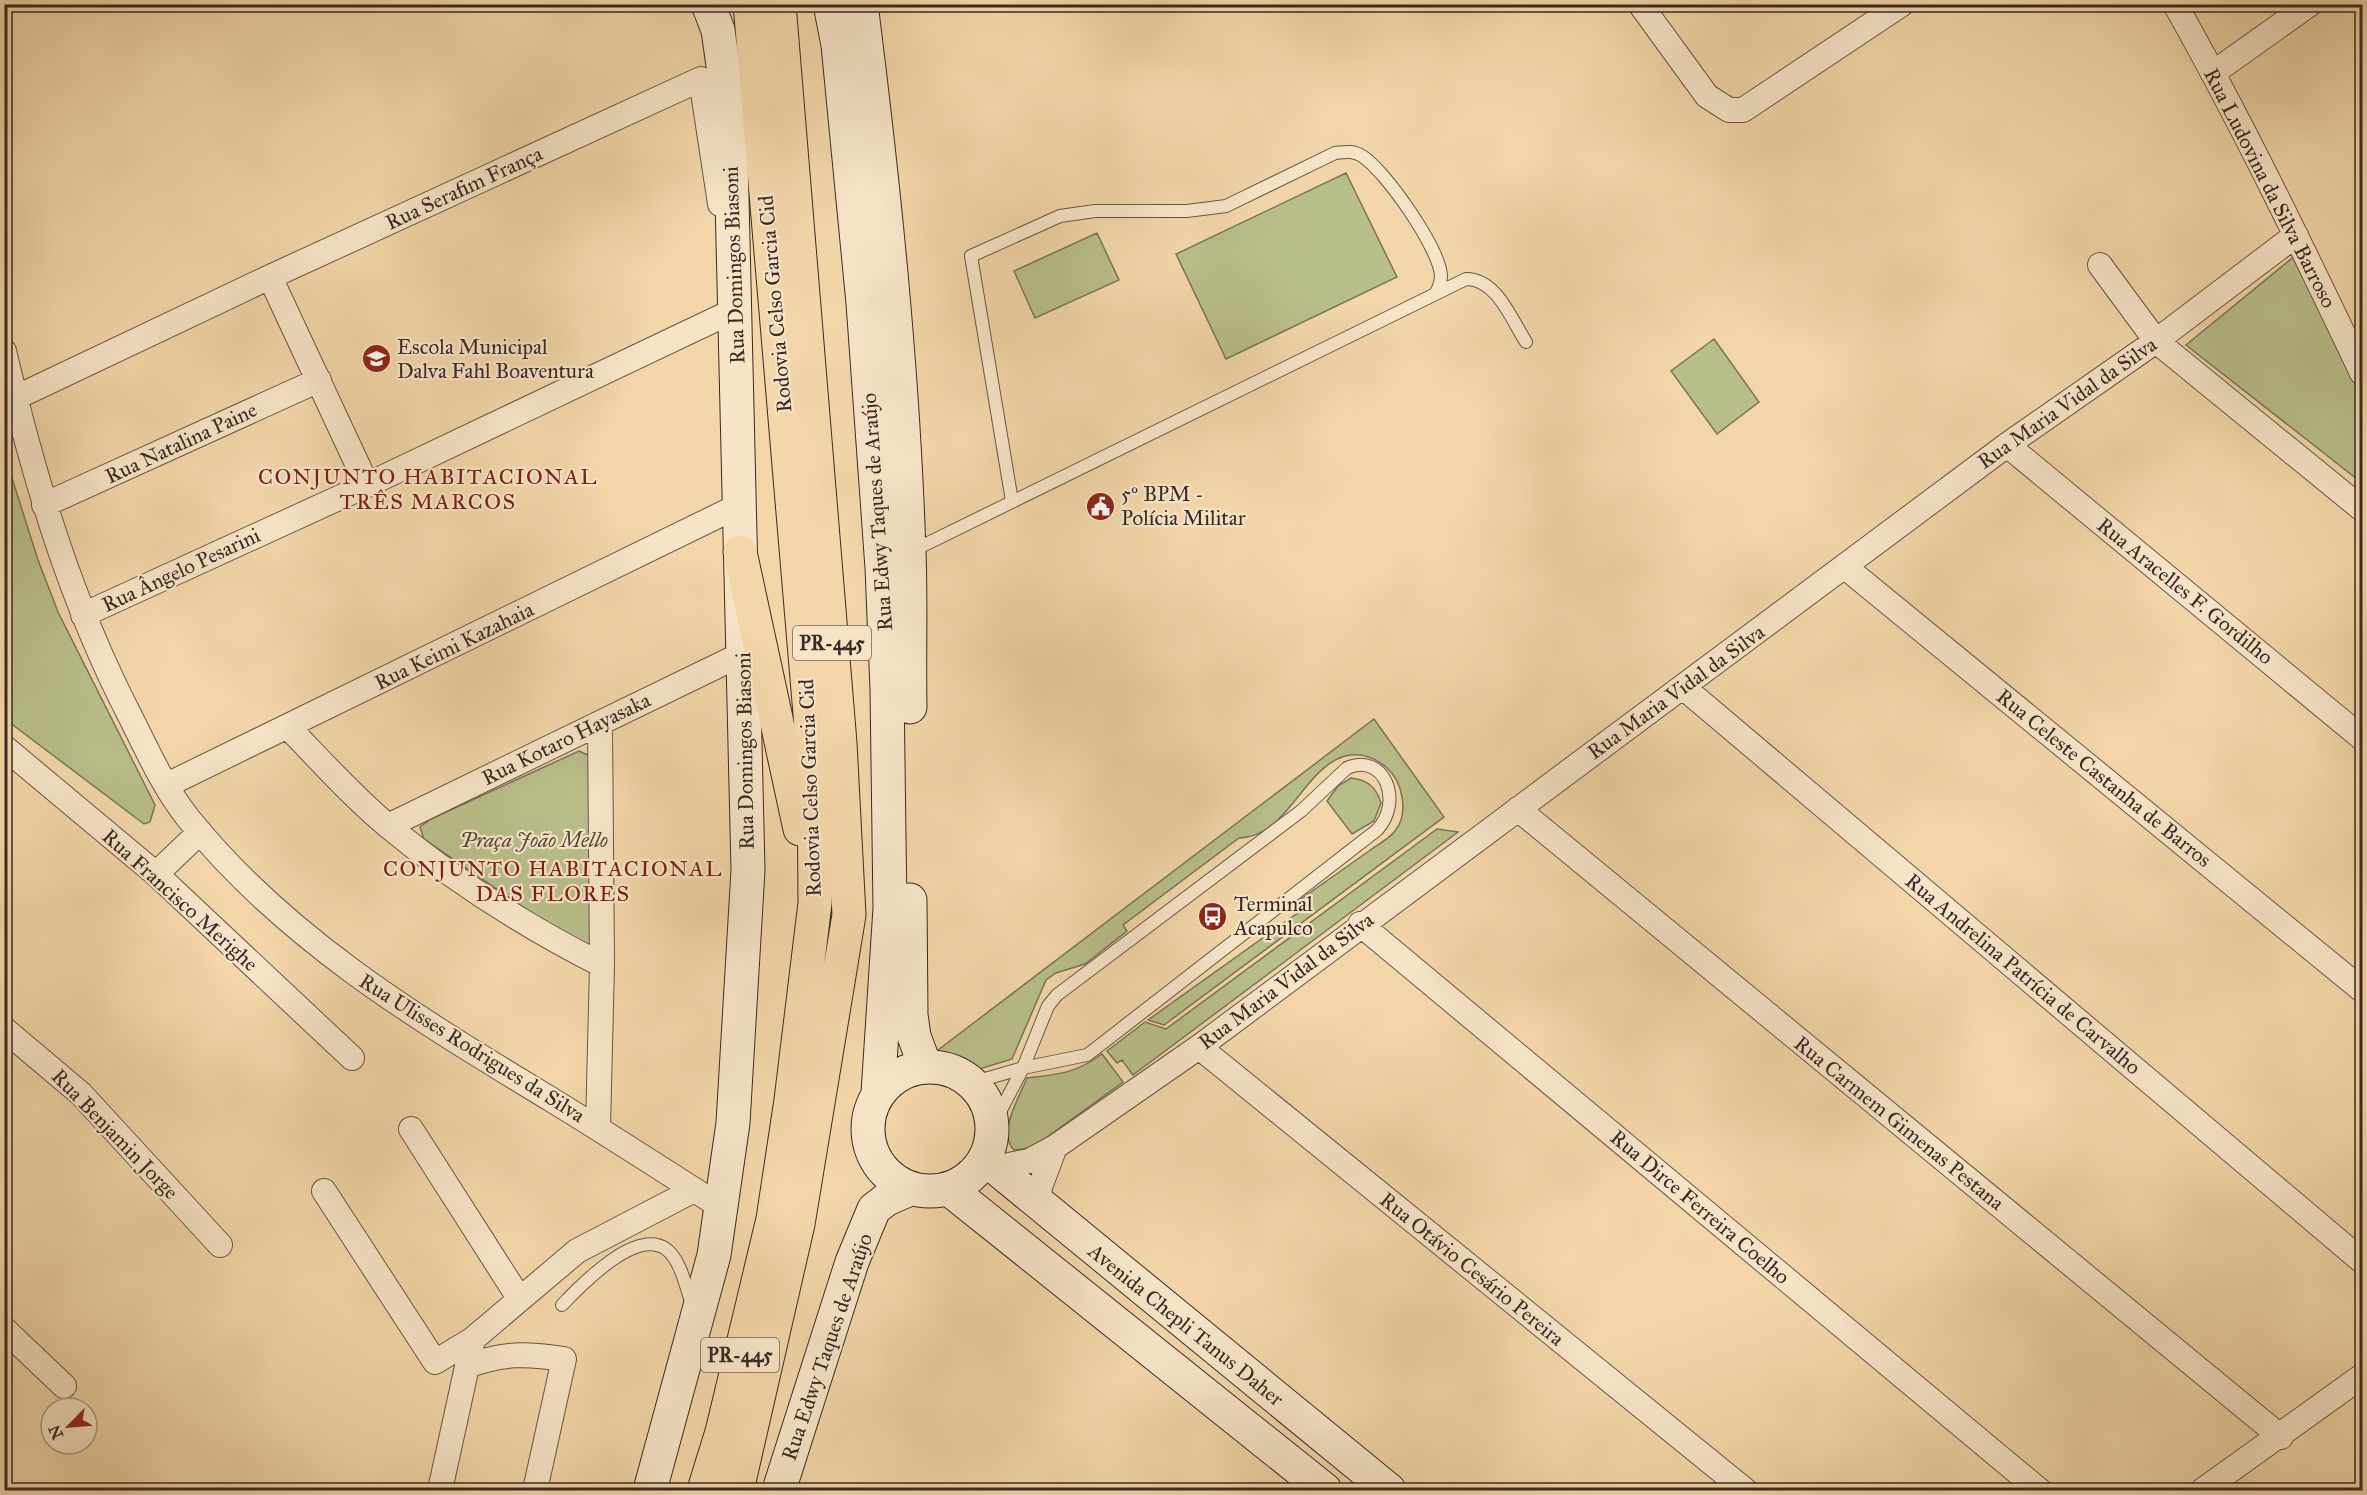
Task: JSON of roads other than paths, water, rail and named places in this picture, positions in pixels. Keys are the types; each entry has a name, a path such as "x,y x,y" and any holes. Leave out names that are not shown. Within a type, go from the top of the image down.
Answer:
{"highway":[{"name":"Rodovia Celso Garcia Cid","path":"736,1491 798,1224 849,915 839,731 768,60 750,4"},
{"name":"Rodovia Celso Garcia Cid","path":"704,1491 722,1432 773,1219 791,1101 815,903 814,761 768,60 779,4"},
{"path":"740,552 763,647 815,903"}],"main road":[{"name":"Rua Domingos Biasoni","path":"650,1491 714,1255 707,1198 733,1123 748,870 730,115 718,30 708,4"},
{"name":"Rua Edwy Taques de Araújo","path":"830,4 838,45 863,303 896,561 888,689 890,908 878,1093"},
{"name":"Rua Edwy Taques de Araújo","path":"861,4 881,160 898,354 896,561 910,1015 914,1036 925,1066"},
{"path":"925,1066 944,1068 963,1076 971,1083 988,1107 992,1127 990,1163 966,1180 948,1189 929,1192 909,1189 892,1179 878,1165 870,1147 867,1128 870,1110 878,1093 899,1075 925,1066"},
{"name":"Avenida Chepli Tanus Daher","path":"990,1163 1389,1491"},
{"name":"Rua Edwy Taques de Araújo","path":"779,1491 852,1262 874,1209 887,1199 909,1189"},
{"name":"Avenida Chepli Tanus Daher","path":"948,1189 1325,1491"}],"street":[{"path":"1640,4 1707,96 1729,110 1743,110 1902,4"},
{"name":"Rua Ludovina da Silva Barroso","path":"2175,4 2296,235 2362,373"},
{"path":"2213,73 2310,4"},
{"name":"Rua Serafim França","path":"15,398 270,277 701,79 735,310"},
{"name":"Rua Maria Vidal da Silva","path":"990,1163 1029,1161 1055,1147 1198,1047 1360,924 1684,688 2007,445 2156,340 2296,235"},
{"path":"2100,265 2156,340 2362,509"},
{"path":"270,277 367,485"},
{"name":"Rua Ângelo Pesarini","path":"83,615 367,485 735,310"},
{"name":"Rua Ulisses Rodrigues da Silva","path":"4,351 44,506 83,615 122,702 167,785 200,832 256,892 339,962 426,1024 598,1128 707,1198"},
{"name":"Rua Natalina Paine","path":"44,506 319,380"},
{"name":"Rua Aracelles F. Gordilho","path":"2007,445 2362,738"},
{"name":"Rua Keimi Kazahaia","path":"167,785 740,506"},
{"name":"Rua Celeste Castanha de Barros","path":"1845,567 2362,990"},
{"name":"Rua Kotaro Hayasaka","path":"388,826 744,653"},
{"name":"Rua Andrelina Patrícia de Carvalho","path":"1684,688 2362,1260"},
{"path":"598,1128 602,965 600,723"},
{"path":"288,727 388,826 496,904 602,965"},
{"name":"Rua Francisco Merighe","path":"7,754 156,874 352,1058"},
{"name":"Rua Carmem Gimenas Pestana","path":"1518,809 2281,1437"},
{"path":"156,874 200,832"},
{"name":"Rua Dirce Ferreira Coelho","path":"1360,924 2039,1491"},
{"name":"Rua Benjamin Jorge","path":"4,1029 81,1094 220,1245"},
{"name":"Rua Otávio Cesário Pereira","path":"1198,1047 1745,1491"},
{"path":"411,1129 519,1298"},
{"path":"1038,1204 1040,1187 1055,1147"},
{"path":"324,1191 435,1362 473,1339 577,1251 707,1198"},
{"path":"4,1329 64,1386"},
{"path":"440,1491 473,1339"},
{"path":"467,1366 495,1356 513,1354 564,1359 535,1491"},
{"path":"2204,1491 2362,1376"}],"lane":[{"path":"1012,501 971,256 1060,216 1095,211 1187,211 1226,206 1335,153 1350,151 1371,162 1416,221 1436,256 1441,274 1440,286 1436,293"},
{"path":"896,561 1012,501 1466,279 1477,279 1492,289 1526,342"},
{"path":"971,1083 1023,1068 1087,1055 1377,830 1387,820 1391,798 1388,787 1379,772 1357,764 1347,768 1301,811 1057,995 1048,1006 1023,1068 992,1127"},
{"path":"562,1305 596,1272 614,1259 638,1246 654,1244 667,1250 676,1262 697,1318"}],"place":[{"name":"Escola Municipal Dalva Fahl Boaventura","path":"376,359"},
{"name":"5º BPM - Polícia Militar","path":"1100,506"},
{"name":"Terminal Acapulco","path":"1213,916"}],"district":[{"name":"CONJUNTO HABITACIONAL TRÊS MARCOS","path":"428,488"},
{"name":"CONJUNTO HABITACIONAL DAS FLORES","path":"553,880"}],"park label":[{"name":"Praça João Mello","path":"534,840"}]}
